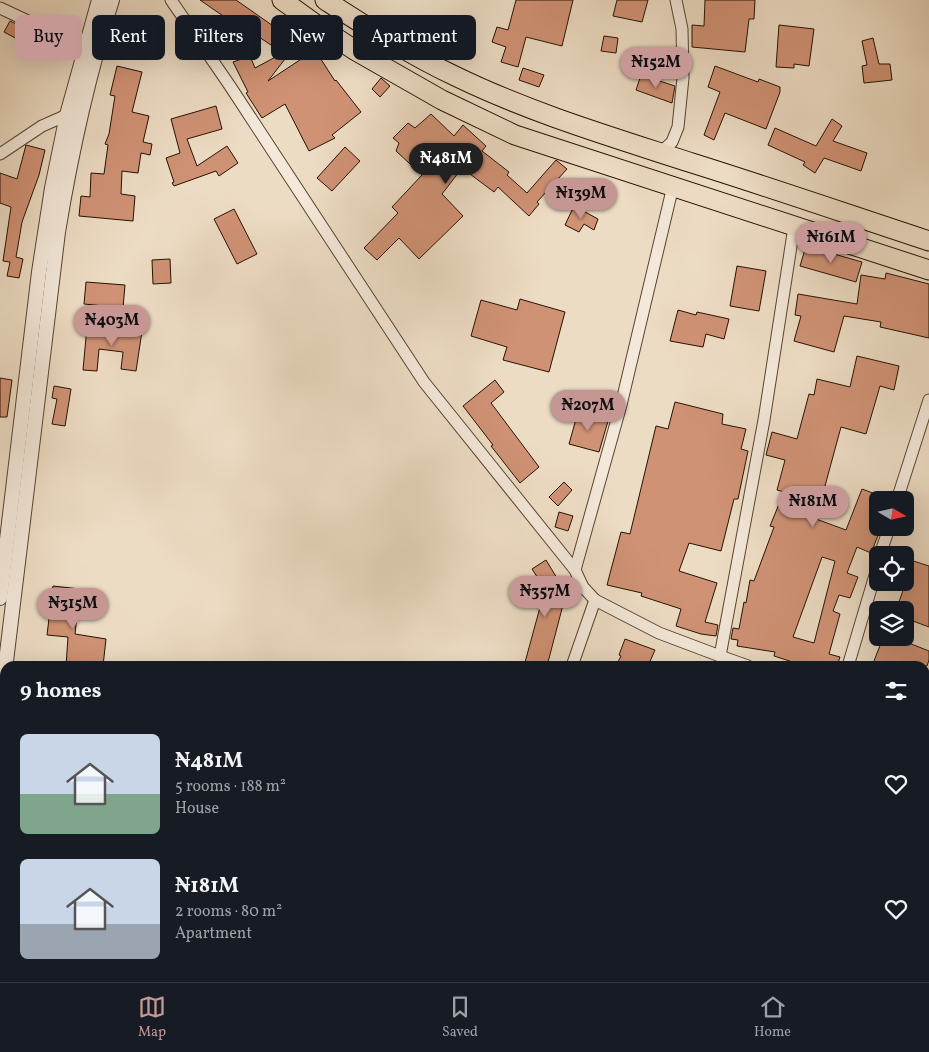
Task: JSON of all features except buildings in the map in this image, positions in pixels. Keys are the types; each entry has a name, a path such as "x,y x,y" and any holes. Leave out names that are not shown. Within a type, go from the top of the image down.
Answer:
{"highway":[{"path":"282,0 356,51 442,100 515,135 929,270"},
{"path":"324,0 454,76 527,108 660,153 792,194 929,241"}],"street":[{"path":"0,598 39,272 52,188 67,115 99,0"},
{"path":"6,661 58,232 68,168 97,47 112,0"},
{"path":"171,0 230,86 424,382 575,570 583,587 595,600 659,633 734,661"},
{"path":"660,153 672,142 678,127 683,78 682,29 676,0"},
{"path":"0,8 47,30 87,41"},
{"path":"0,154 42,126 67,115"},
{"path":"575,570 621,405 673,186"},
{"path":"720,656 764,420 794,227"},
{"path":"900,491 926,416 929,400"},
{"path":"849,661 870,591"},
{"path":"574,661 595,600"}]}
